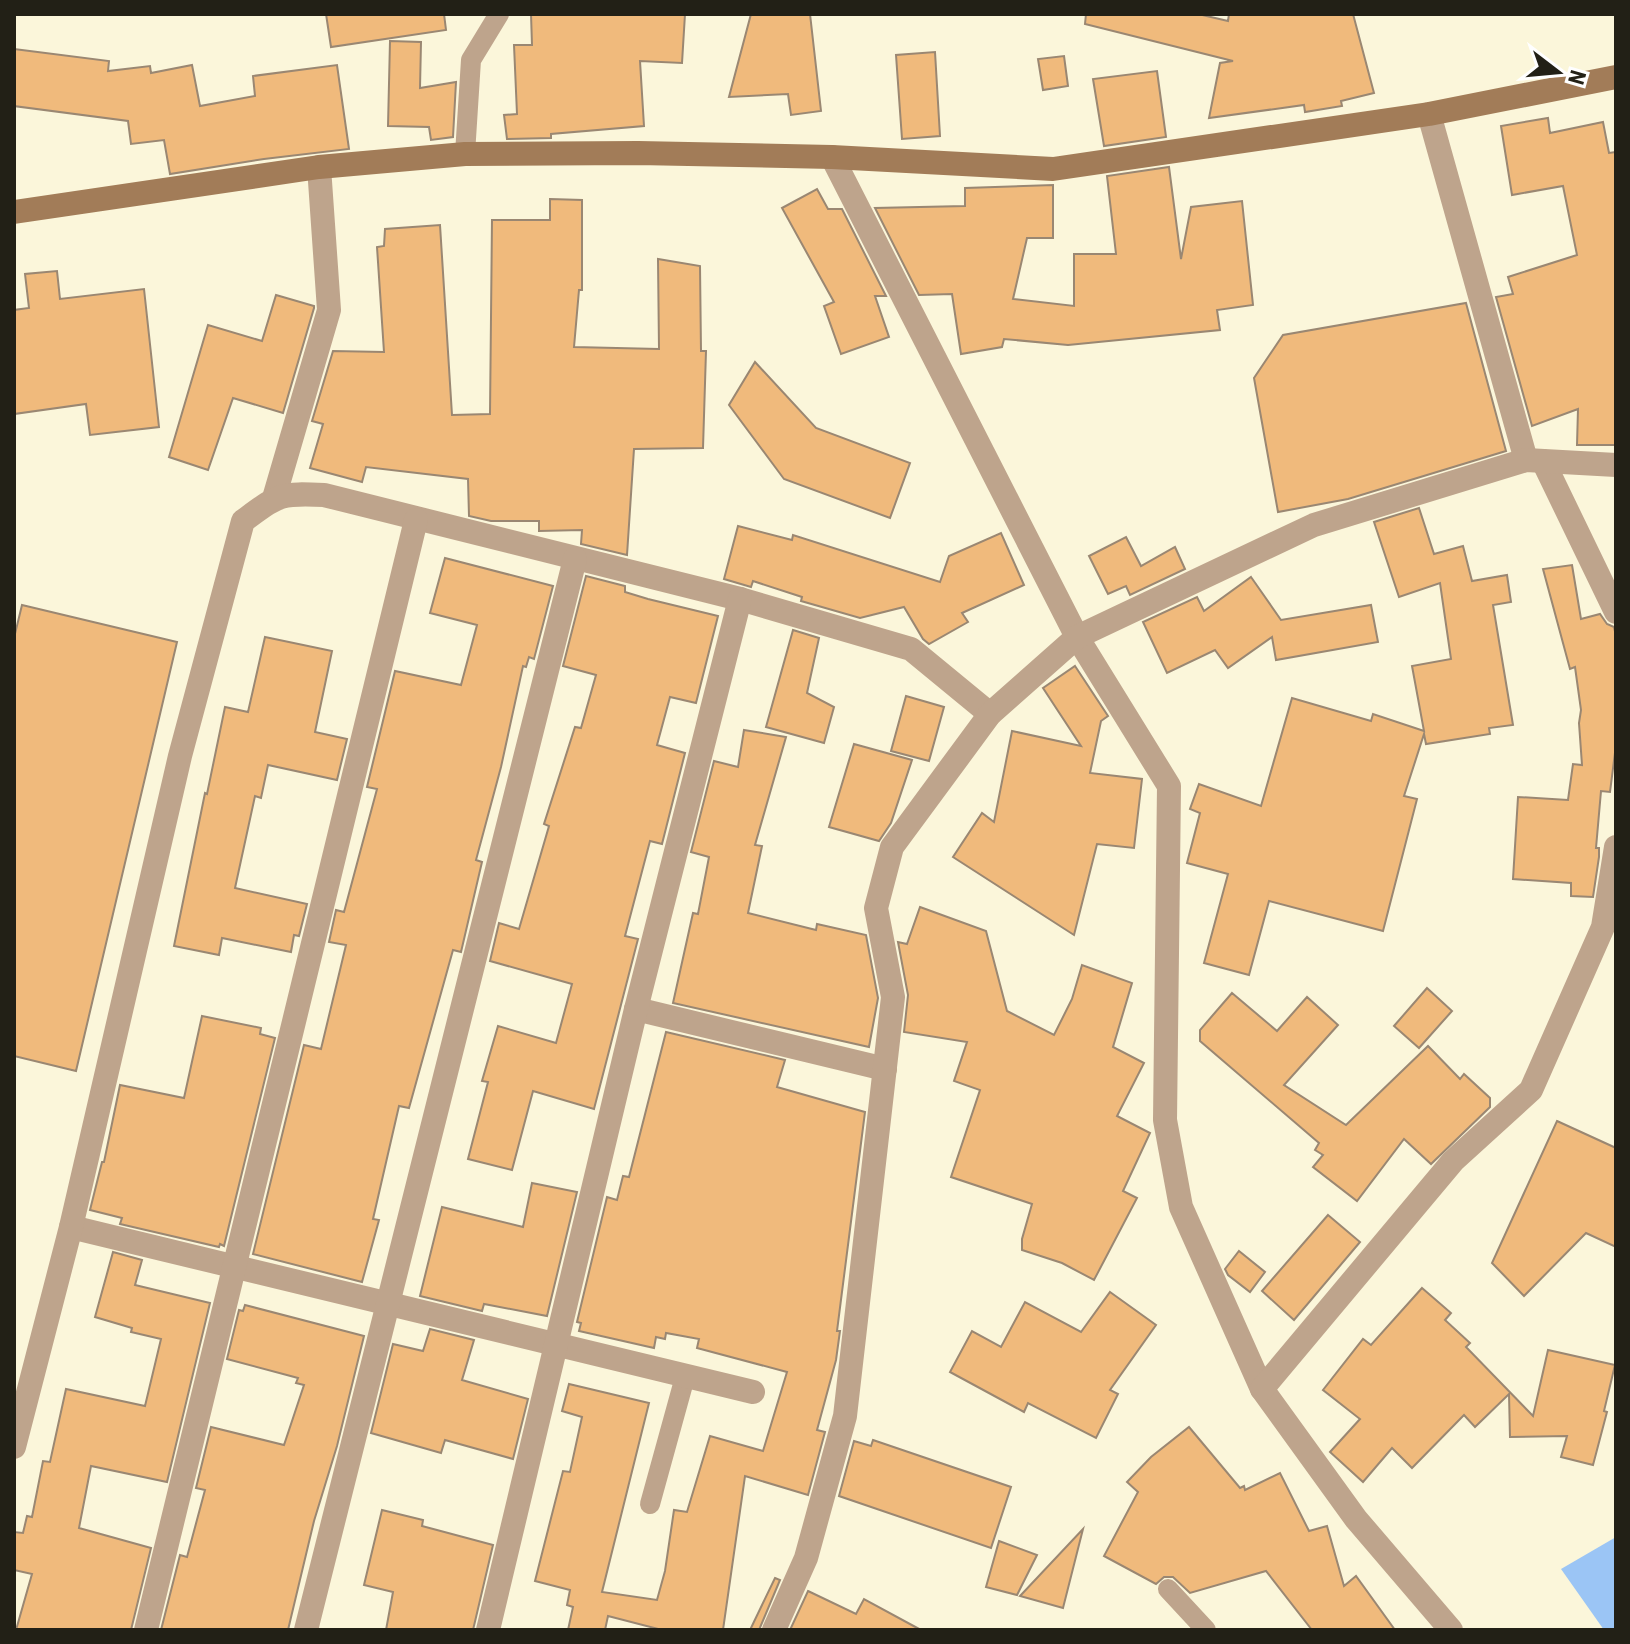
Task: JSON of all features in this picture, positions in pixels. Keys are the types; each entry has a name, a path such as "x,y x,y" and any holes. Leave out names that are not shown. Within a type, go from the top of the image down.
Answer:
{"street":[{"path":"14,212 319,167 465,154 638,153 832,157 1053,169 1429,114 1616,77"},
{"path":"1429,114 1534,460 1616,612"},
{"path":"832,157 1077,637 1169,786 1165,1120 1181,1207 1262,1389 1356,1519 1451,1630"},
{"path":"274,498 329,310 319,167"},
{"path":"774,1630 806,1558 845,1416 893,997 876,908 892,847 990,714 1077,637 1314,525 1534,460 1616,465"},
{"path":"14,1447 71,1227 180,756 243,521 286,493 324,495 740,599 911,649 990,714"},
{"path":"146,1630 416,520"},
{"path":"306,1630 575,559"},
{"path":"488,1630 636,1009 740,599"},
{"path":"1262,1389 1453,1161 1531,1090 1603,927 1616,847"},
{"path":"636,1009 885,1069"},
{"path":"71,1227 753,1392"}],"lane":[{"path":"465,154 471,60 499,14"},
{"path":"650,1504 685,1377"},
{"path":"1168,1589 1206,1630"}],"water":[{"path":"1616,1537 1616,1630 1604,1630 1561,1569"}],"building":[{"path":"326,14 444,14 446,30 331,47"},
{"path":"531,14 685,14 682,63 640,61 644,126 551,134 551,138 507,139 504,115 517,114 514,45 532,45"},
{"path":"751,14 810,14 821,111 791,115 788,94 729,97"},
{"path":"1086,14 1198,14 1228,21 1229,14 1353,14 1374,93 1341,101 1342,106 1305,112 1304,105 1209,118 1220,63 1233,61 1085,24"},
{"path":"390,41 421,42 420,88 456,82 453,137 431,140 429,127 388,126"},
{"path":"14,49 109,61 108,71 150,66 151,73 192,65 200,106 255,96 253,76 337,65 349,149 170,174 164,140 131,144 128,121 14,106"},
{"path":"935,52 940,136 902,139 896,55"},
{"path":"1064,56 1068,86 1043,90 1038,59"},
{"path":"1157,71 1166,137 1104,146 1093,79"},
{"path":"1548,118 1550,133 1603,122 1609,153 1616,152 1616,445 1577,445 1578,409 1532,426 1496,297 1513,294 1508,277 1577,255 1563,186 1512,195 1501,126"},
{"path":"1169,167 1181,259 1191,207 1242,201 1253,305 1217,310 1220,330 1068,345 1004,339 1002,347 961,354 952,294 919,295 875,208 965,206 965,188 1053,185 1053,238 1027,238 1013,299 1074,306 1074,254 1116,254 1107,176"},
{"path":"817,189 828,209 842,209 886,296 875,296 889,337 841,354 824,306 834,302 782,208"},
{"path":"550,199 582,200 582,290 579,290 574,347 659,349 658,259 700,266 701,351 706,351 703,448 634,449 627,555 581,544 582,530 539,531 539,521 491,521 469,516 468,479 366,467 362,482 310,468 323,424 312,421 333,351 384,352 377,247 384,246 385,229 440,225 452,415 490,414 492,220 550,220"},
{"path":"57,271 60,299 144,289 159,427 90,435 86,404 14,414 14,310 29,308 25,274"},
{"path":"276,295 314,306 283,413 233,398 208,470 169,457 208,325 262,341"},
{"path":"1466,303 1506,451 1348,499 1278,512 1254,378 1283,335"},
{"path":"755,362 816,428 910,463 890,518 784,479 729,405"},
{"path":"1419,508 1434,554 1463,546 1472,581 1507,575 1511,602 1493,605 1513,725 1489,728 1490,734 1426,744 1424,734 1404,796 1417,799 1383,931 1269,901 1249,975 1204,963 1228,874 1187,863 1200,813 1190,809 1199,784 1261,806 1292,698 1371,721 1373,714 1424,731 1412,666 1451,659 1440,583 1399,597 1374,522"},
{"path":"738,526 792,540 793,535 940,582 949,556 1001,533 1024,585 962,613 968,622 929,644 904,607 860,618 801,601 802,597 753,581 751,587 724,579"},
{"path":"1126,537 1141,566 1175,547 1185,569 1130,595 1126,586 1108,594 1089,556"},
{"path":"445,558 553,586 534,659 529,657 526,667 523,666 476,860 482,862 461,952 453,950 409,1108 399,1106 373,1219 379,1220 362,1282 253,1254 304,1045 321,1049 346,945 329,942 336,910 344,912 377,789 367,787 395,671 461,685 477,625 430,613"},
{"path":"1572,565 1581,619 1600,614 1607,624 1614,627 1616,636 1616,745 1610,792 1601,791 1596,848 1599,848 1599,857 1593,897 1571,896 1571,883 1513,879 1518,797 1568,800 1573,764 1582,765 1581,710 1575,667 1570,669 1543,569"},
{"path":"586,576 625,586 625,592 648,599 718,616 696,703 670,697 657,745 685,753 662,844 650,841 625,936 638,939 594,1109 533,1091 512,1170 468,1159 488,1082 482,1081 498,1026 556,1043 572,984 490,961 499,923 519,929 549,826 544,824 575,727 581,728 596,675 563,666"},
{"path":"1251,577 1281,620 1371,605 1378,642 1276,660 1272,637 1228,668 1215,650 1167,673 1143,622 1197,597 1204,611"},
{"path":"22,605 177,642 76,1071 14,1056 14,638"},
{"path":"793,630 819,638 807,693 834,707 824,743 766,727"},
{"path":"265,637 332,651 315,732 347,739 337,780 268,765 261,798 255,796 235,888 307,904 299,936 294,935 291,952 222,938 219,955 174,946 225,707 248,712"},
{"path":"1075,666 1108,716 1101,721 1090,773 1142,779 1134,848 1097,844 1074,935 953,857 982,813 994,822 1012,731 1081,746 1043,688"},
{"path":"906,696 944,707 929,761 891,751"},
{"path":"744,730 786,737 755,845 762,846 748,913 816,930 817,924 866,935 878,998 869,1047 673,1003 693,913 698,914 709,857 691,852 714,761 738,767"},
{"path":"854,744 912,760 891,823 879,841 829,827"},
{"path":"920,907 986,931 1007,1011 1054,1035 1072,999 1082,965 1132,983 1113,1047 1144,1063 1117,1116 1150,1133 1123,1191 1137,1198 1094,1280 1062,1263 1022,1250 1032,1204 951,1177 980,1090 954,1081 967,1042 904,1032 908,995 898,942 907,944"},
{"path":"1427,988 1452,1011 1419,1048 1394,1026"},
{"path":"1232,993 1277,1031 1307,997 1338,1025 1284,1085 1346,1125 1428,1046 1460,1079 1464,1074 1490,1098 1490,1107 1431,1164 1404,1139 1357,1201 1313,1167 1323,1155 1315,1150 1319,1143 1200,1041 1200,1030"},
{"path":"202,1016 261,1028 260,1034 275,1038 224,1246 220,1244 219,1247 120,1224 122,1218 90,1210 104,1162 120,1085 184,1098"},
{"path":"666,1032 785,1060 777,1087 865,1112 836,1360 817,1430 825,1432 808,1495 745,1476 723,1630 662,1630 608,1616 605,1630 568,1630 573,1607 567,1605 570,1590 535,1581 563,1471 570,1472 582,1417 562,1411 569,1384 649,1403 602,1592 657,1600 665,1571 674,1510 687,1512 710,1436 763,1451 787,1372 697,1348 699,1339 666,1333 665,1339 656,1337 654,1348 579,1331 581,1323 577,1322 607,1197 617,1200 623,1176 629,1177"},
{"path":"1557,1121 1616,1148 1616,1247 1586,1233 1524,1296 1492,1263"},
{"path":"532,1183 577,1192 547,1316 484,1304 482,1311 420,1296 442,1207 523,1227"},
{"path":"1328,1215 1360,1242 1294,1320 1262,1291"},
{"path":"1239,1251 1265,1272 1250,1292 1225,1269"},
{"path":"113,1252 142,1260 135,1285 210,1303 167,1482 91,1466 79,1528 151,1548 131,1630 16,1630 32,1574 14,1570 14,1532 23,1533 27,1516 32,1517 43,1461 50,1462 66,1389 145,1406 161,1339 131,1332 132,1328 95,1317"},
{"path":"1422,1288 1451,1313 1445,1320 1470,1343 1466,1347 1533,1416 1548,1350 1615,1365 1593,1465 1561,1457 1567,1436 1510,1437 1509,1394 1475,1427 1464,1415 1412,1468 1392,1448 1363,1482 1330,1452 1360,1419 1323,1390 1363,1339 1371,1345"},
{"path":"1110,1292 1156,1325 1110,1390 1118,1394 1096,1438 1028,1403 1024,1412 950,1372 972,1331 1001,1347 1025,1302 1081,1332"},
{"path":"245,1305 364,1336 337,1446 314,1521 288,1630 161,1630 180,1555 187,1557 205,1490 196,1488 211,1427 284,1445 304,1385 296,1383 298,1378 227,1359 239,1310 243,1311"},
{"path":"430,1329 474,1340 462,1380 528,1399 513,1459 445,1440 441,1453 371,1433 393,1344 423,1351"},
{"path":"1189,1427 1240,1488 1244,1486 1245,1490 1280,1473 1309,1531 1327,1526 1344,1586 1356,1576 1395,1630 1312,1630 1266,1571 1190,1593 1173,1577 1164,1577 1156,1584 1104,1556 1138,1492 1127,1482 1151,1457"},
{"path":"873,1440 1011,1487 991,1548 839,1496 854,1441 871,1446"},
{"path":"382,1510 423,1520 422,1526 493,1545 473,1630 386,1630 393,1592 364,1585"},
{"path":"1083,1529 1063,1608 1020,1596"},
{"path":"999,1541 1037,1555 1017,1595 986,1587"},
{"path":"775,1578 780,1580 759,1630 750,1630"},
{"path":"808,1591 856,1614 864,1599 921,1630 790,1630"}]}
